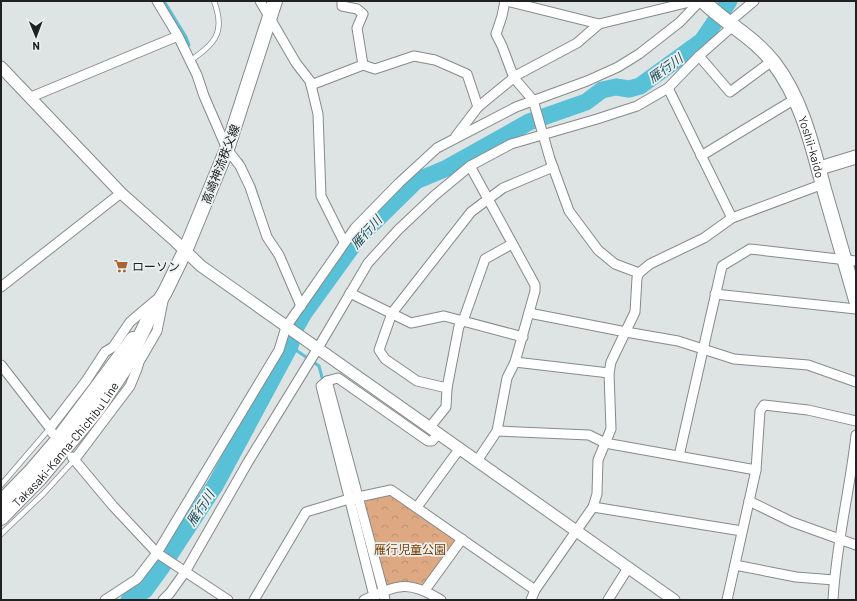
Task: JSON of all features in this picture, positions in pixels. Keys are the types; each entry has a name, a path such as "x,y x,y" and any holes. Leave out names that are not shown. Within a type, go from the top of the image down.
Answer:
{"main road":[{"name":"高崎神流秩父線","path":"1,518 40,478 97,410 125,368 148,320 165,292 185,251 227,149 275,1"},
{"path":"701,2 729,22"},
{"name":"Yoshii-kaido","path":"729,22 754,42 772,61 785,78 795,99 808,130 820,168 823,184 850,260 856,300"},
{"path":"820,168 856,157"},
{"name":"高崎神流秩父線","path":"1,502 32,470 56,442 148,320"}],"street":[{"path":"157,1 178,36 190,60 227,149 240,166 250,187 267,236 279,255 301,306"},
{"path":"260,1 296,63 310,81 318,114 321,196 344,242"},
{"path":"342,1 342,6 357,9 363,14 357,28 363,65"},
{"path":"639,273 614,264 598,250 569,211 553,167 533,100 514,78 496,34 506,1 527,4 599,24 701,2"},
{"path":"163,600 185,572 248,462 368,263 398,230 435,195 470,166 512,144 637,106 668,88 729,22 754,1"},
{"path":"105,600 137,579 157,553 280,350 286,327 344,242 355,228 399,183 437,148 516,107 587,81 618,67 639,54 680,22 701,2"},
{"path":"454,139 478,107 514,78 540,62 577,43 599,24"},
{"path":"31,97 178,36"},
{"path":"311,85 363,65 375,69 414,56 436,60 467,74 478,107"},
{"path":"699,56 730,92 772,61"},
{"path":"1,67 121,193 201,266 309,344 318,348 674,600"},
{"path":"668,88 700,156 732,218"},
{"path":"700,156 795,99"},
{"path":"470,166 535,285 536,291 515,362 507,378 497,431 477,461"},
{"path":"447,388 417,381 386,359 379,350 392,313 471,212 504,188 553,167"},
{"path":"531,600 536,590 593,507 597,494 598,460 611,429 609,373 611,362 635,312 637,278 639,273 650,264 704,238 732,218 823,184"},
{"path":"1,287 121,193"},
{"path":"375,598 327,381 338,378 428,442 432,441 434,430 446,407 447,388 459,326 463,321 485,259 512,244"},
{"path":"679,456 722,266 750,249 850,260"},
{"path":"1,365 51,431 105,352 113,347 130,322 165,292"},
{"path":"165,292 157,332 139,362 138,369 130,386 74,458 113,506 157,553 228,600"},
{"path":"350,293 411,324 444,316 523,337"},
{"path":"715,294 856,309"},
{"path":"529,313 678,341 734,360 808,365 856,382"},
{"path":"515,362 609,373"},
{"path":"727,600 756,470 760,412 764,405 808,410 856,421"},
{"path":"497,431 589,434 605,443 756,470"},
{"path":"833,600 834,580 852,470 856,435"},
{"path":"417,507 460,448"},
{"path":"254,600 306,512 354,498 391,490 536,590"},
{"path":"354,498 384,595"},
{"path":"749,501 792,522 856,545"},
{"path":"593,507 742,532"},
{"path":"425,590 462,539"},
{"path":"734,565 796,577 834,580"},
{"path":"608,600 628,568"},
{"path":"364,600 384,595 398,587 414,587 425,590 441,600"}],"lane":[{"path":"190,60 205,50 215,40 220,25 218,12 214,1"},
{"path":"1,485 51,431"},
{"path":"1,534 43,494 74,458"}],"green space":[{"name":"雁行児童公園","path":"389,495 454,539 455,543 425,583 421,584 411,582 388,585 385,583 363,505 366,501"}],"waterway":[{"path":"164,1 186,37 189,45"},
{"name":"雁行川","path":"129,600 145,590 216,484 290,346 296,327 304,313 359,237 416,181 447,168 529,122 586,102 602,90 616,87 629,89 640,86 702,41 729,1"},
{"path":"241,160 254,186 260,204"},
{"path":"290,346 319,366 323,381"}],"place":[{"name":"ローソン","path":"121,266"}]}
